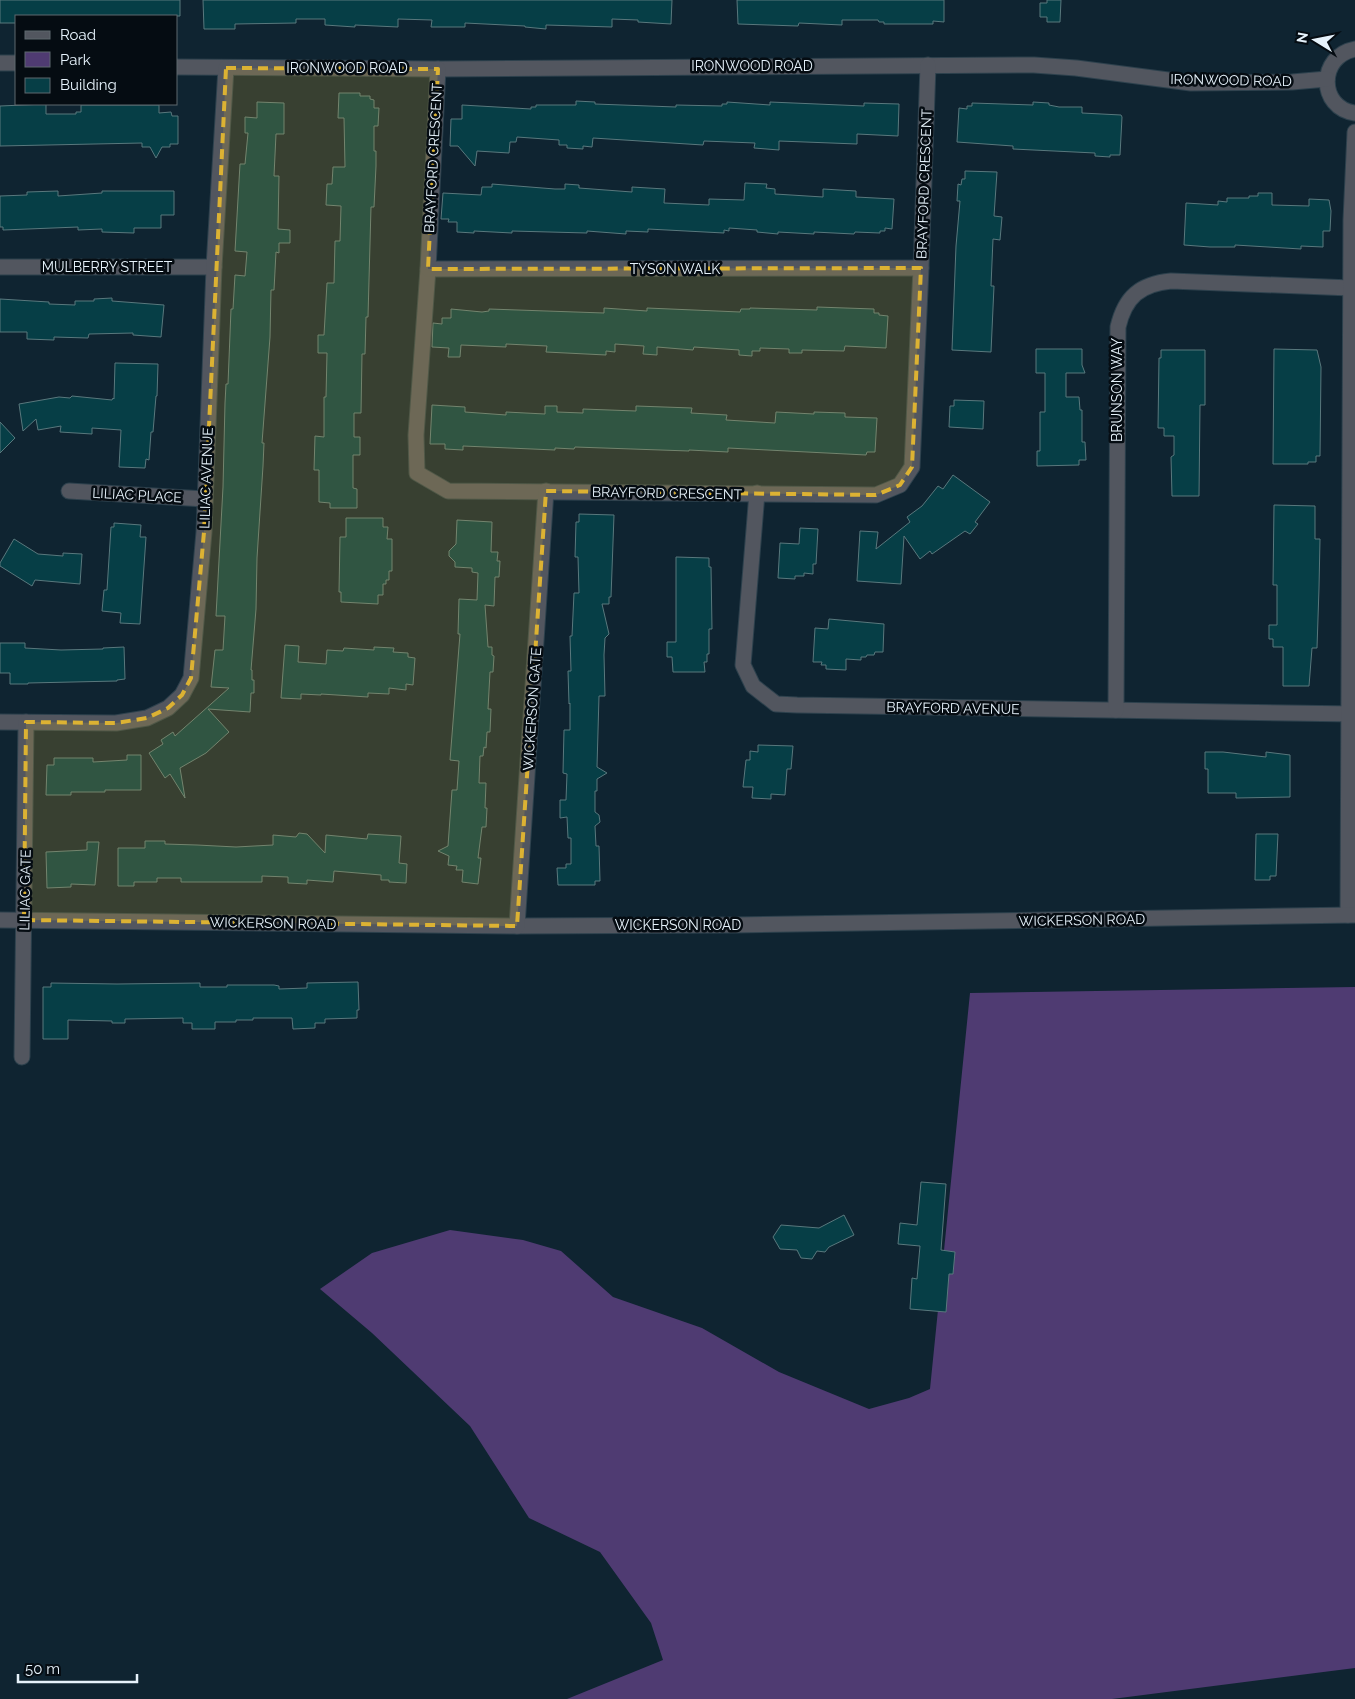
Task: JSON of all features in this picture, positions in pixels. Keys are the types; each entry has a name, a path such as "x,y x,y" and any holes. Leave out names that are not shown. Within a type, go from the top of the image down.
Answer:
{"street":[{"path":"1355,49 1345,52 1332,63 1327,79 1327,87 1333,100 1344,110 1355,113"},
{"path":"0,63 15,63"},
{"name":"BRAYFORD CRESCENT","path":"438,69 428,269 416,435 417,473 448,492 876,494 900,485 912,467 928,65"},
{"name":"IRONWOOD ROAD","path":"178,67 438,69 1034,65 1076,68 1191,83 1292,82 1327,79"},
{"name":"LILIAC AVENUE","path":"0,722 116,723 147,718 168,708 182,694 191,678 204,532 214,267 226,68"},
{"path":"1351,915 1353,501 1351,220 1355,132"},
{"name":"MULBERRY STREET","path":"0,267 214,267"},
{"name":"TYSON WALK","path":"428,269 921,268"},
{"name":"BRUNSON WAY","path":"1116,710 1118,327 1122,312 1135,294 1155,283 1180,282 1351,288"},
{"name":"LILIAC PLACE","path":"69,491 205,499"},
{"name":"WICKERSON GATE","path":"517,926 546,492"},
{"name":"BRAYFORD AVENUE","path":"757,494 742,665 752,686 776,704 1352,714"},
{"name":"LILIAC GATE","path":"22,1057 26,722"},
{"name":"WICKERSON ROAD","path":"0,920 517,926 802,924 1351,915"}],"highlighted area":[{"path":"226,68 438,69 428,269 921,268 912,467 900,485 876,495 546,491 517,926 24,920 26,722 116,723 147,718 168,708 182,695 191,678 204,532"}],"green space":[{"path":"1355,987 1355,1668 1112,1699 567,1699 663,1660 651,1623 600,1552 529,1518 470,1426 372,1333 320,1289 372,1253 450,1230 523,1240 561,1251 613,1297 702,1328 779,1372 869,1409 909,1398 930,1389 970,993"}],"building":[{"path":"0,0 180,0 180,16 15,15 15,23 0,23"},
{"path":"203,0 672,0 671,24 612,19 612,27 546,25 546,29 465,23 465,27 431,27 432,20 398,19 398,27 355,25 355,27 325,25 325,19 296,19 296,23 235,24 235,29 204,29"},
{"path":"737,0 944,0 944,22 933,21 933,24 884,24 884,22 879,22 878,20 842,20 842,25 799,23 798,26 738,24"},
{"path":"1047,0 1061,0 1060,22 1047,22 1047,17 1040,17 1040,3 1047,3"},
{"path":"339,93 360,93 360,96 370,96 370,99 374,100 374,108 379,108 378,126 374,126 376,166 374,207 371,207 368,317 366,317 365,354 362,354 361,413 354,413 354,437 360,437 360,455 353,455 353,488 357,489 357,508 330,508 330,503 319,502 319,470 314,470 315,436 324,437 324,397 326,397 327,353 318,353 318,335 324,335 327,283 334,283 335,241 340,241 341,206 326,205 327,184 332,184 333,167 345,167 344,118 338,118"},
{"path":"576,101 595,102 595,104 676,107 676,105 722,106 722,104 727,104 727,102 770,105 770,102 864,106 864,103 899,104 898,136 857,134 857,144 779,141 779,150 754,148 755,143 704,141 703,145 593,138 592,147 583,146 583,149 567,148 567,145 559,145 559,140 517,137 516,142 510,142 509,153 477,151 475,166 458,146 450,146 451,119 462,119 462,105 531,109 531,107 536,107 536,105 576,105"},
{"path":"257,102 284,103 284,134 276,134 274,176 279,176 278,229 290,230 290,243 279,243 279,253 276,252 274,290 271,290 270,337 262,443 264,443 256,609 251,670 252,680 254,680 254,693 251,693 250,712 208,709 229,732 206,753 180,768 185,798 170,774 165,778 149,753 163,744 161,740 173,732 175,736 229,688 211,687 215,650 223,650 225,616 216,616 231,309 233,309 235,275 245,276 247,252 235,251 240,164 245,164 248,133 245,133 245,117 257,118"},
{"path":"1033,102 1049,103 1049,105 1059,107 1082,107 1082,113 1121,115 1120,155 1110,155 1110,157 1095,156 1095,153 1013,149 1013,146 957,142 959,108 967,109 967,106 972,106 972,103 1033,105"},
{"path":"46,105 46,114 76,114 76,112 81,112 81,105 159,105 159,113 171,112 172,116 178,116 178,144 162,147 156,158 150,147 142,147 142,143 0,146 0,106"},
{"path":"965,171 997,172 994,216 1002,217 1000,240 993,239 991,286 994,286 991,352 952,350 956,246 960,201 957,201 958,184 961,185 962,179 965,179"},
{"path":"745,183 767,184 766,188 775,189 775,194 823,197 823,189 856,191 856,197 894,199 892,229 885,228 885,231 880,231 880,233 855,232 854,234 778,232 778,234 729,228 729,231 724,230 724,233 648,229 648,232 626,231 626,234 587,231 587,233 512,231 512,233 474,231 474,233 457,232 457,222 448,222 449,219 441,219 443,193 481,195 482,187 492,187 492,184 565,189 565,184 579,185 579,188 632,192 632,187 665,189 664,203 709,205 709,199 744,200"},
{"path":"58,191 58,196 102,193 102,191 174,191 174,215 161,215 161,228 134,228 134,233 102,232 102,229 78,230 78,227 3,230 3,227 0,227 0,196 27,195 27,192"},
{"path":"1258,193 1272,193 1272,205 1309,206 1309,199 1329,200 1331,211 1330,231 1323,231 1323,247 1301,246 1301,249 1235,245 1235,247 1210,247 1184,245 1186,203 1218,205 1218,201 1227,202 1227,198 1249,198 1249,196 1258,196"},
{"path":"112,298 112,301 164,305 161,337 133,335 133,333 89,334 88,338 54,337 54,340 27,339 27,332 0,332 0,299 75,305 75,301 94,301 94,299"},
{"path":"817,307 874,309 874,313 888,316 886,348 845,346 844,351 802,350 802,353 789,353 789,349 760,348 760,351 752,351 752,356 739,355 739,350 694,347 693,350 657,347 657,355 643,354 644,346 615,344 615,352 606,351 606,355 546,352 547,346 506,344 506,347 461,345 460,357 448,357 449,348 432,347 433,323 442,324 442,318 451,318 451,309 482,312 489,311 489,309 604,313 604,308 647,311 647,308 740,312 741,309 750,308 817,310"},
{"path":"1036,349 1082,349 1082,365 1085,373 1066,373 1066,397 1079,397 1080,410 1082,410 1082,442 1085,442 1086,460 1079,460 1079,465 1037,466 1037,451 1040,451 1040,412 1045,412 1045,373 1036,373"},
{"path":"1274,349 1317,350 1321,367 1320,456 1316,456 1316,462 1308,462 1308,464 1273,464"},
{"path":"1161,350 1205,350 1205,405 1200,405 1199,496 1172,496 1171,457 1174,455 1174,436 1164,436 1164,428 1158,428 1159,358 1161,358"},
{"path":"115,363 158,364 153,432 151,432 149,460 146,459 145,468 119,467 121,430 92,428 92,434 60,432 61,426 38,430 36,419 23,431 19,404 59,397 70,398 72,396 114,399"},
{"path":"954,400 984,401 983,429 949,427 950,406 954,406"},
{"path":"432,405 465,407 465,412 506,415 506,412 545,414 545,406 557,406 557,412 583,413 583,409 636,411 636,406 692,408 691,413 727,415 726,420 775,423 776,412 845,413 845,417 877,418 875,452 867,452 866,455 728,448 728,452 575,447 574,449 555,448 555,450 463,446 463,450 445,449 445,444 430,444"},
{"path":"0,422 15,438 0,453"},
{"path":"953,475 990,502 975,522 978,524 970,534 965,531 932,554 930,551 920,559 904,536 901,584 857,581 860,531 878,532 876,549 910,522 907,517 922,506 938,486 943,489"},
{"path":"1274,505 1315,506 1315,539 1320,539 1317,648 1312,648 1309,686 1283,686 1283,647 1273,647 1273,639 1269,639 1269,625 1277,625 1277,585 1273,585"},
{"path":"579,514 614,515 611,597 609,597 609,604 602,604 609,634 605,638 605,696 599,696 597,767 607,773 597,779 597,791 595,791 595,812 599,815 600,822 595,826 596,846 599,846 600,881 595,881 595,885 558,885 557,868 566,868 566,864 571,864 571,838 568,838 567,817 560,818 560,800 566,800 567,774 563,773 564,730 570,730 568,671 571,671 570,636 572,636 574,593 579,593 578,557 575,557 576,522 579,522"},
{"path":"346,518 383,518 383,527 388,527 387,539 392,539 392,571 389,571 389,580 386,580 386,584 383,584 383,595 378,595 378,604 341,602 341,592 339,592 340,537 346,537"},
{"path":"457,520 492,522 491,552 498,552 497,561 500,561 499,577 495,577 494,606 485,605 488,647 492,647 492,655 494,656 493,672 490,672 488,709 491,709 490,732 487,732 486,748 484,747 483,756 480,756 479,783 486,783 485,808 487,808 486,827 482,827 478,858 481,858 478,884 462,882 463,870 456,870 457,866 448,865 449,856 438,851 448,846 452,790 457,790 459,761 450,760 460,634 458,634 459,599 477,600 478,573 472,572 472,568 455,567 455,562 449,556 449,551 456,544"},
{"path":"114,523 141,525 140,537 146,537 140,624 120,623 121,613 102,611 104,590 107,590 111,527 114,527"},
{"path":"800,528 818,529 816,564 813,564 813,574 804,573 804,576 795,576 795,579 778,578 780,543 799,544"},
{"path":"14,539 38,554 63,556 63,553 82,554 80,584 35,580 32,586 0,566"},
{"path":"676,557 709,558 709,567 711,567 712,629 709,629 709,654 707,654 707,662 704,662 705,672 673,672 672,657 667,657 667,642 676,642"},
{"path":"829,619 884,624 883,652 875,652 874,655 861,657 861,660 846,659 846,670 826,669 826,665 821,665 822,662 813,662 815,628 828,629"},
{"path":"0,643 25,643 25,648 61,650 124,647 125,679 117,681 10,684 10,673 0,673"},
{"path":"285,645 299,646 298,662 326,664 327,650 343,651 344,648 374,650 374,647 394,648 393,652 408,653 408,657 415,658 413,685 406,684 406,690 389,688 389,694 368,693 368,697 301,694 301,699 281,698"},
{"path":"758,745 793,746 791,769 787,769 785,795 771,794 771,799 752,798 753,787 743,787 746,760 750,760 750,751 758,752"},
{"path":"1205,752 1266,757 1266,752 1290,755 1290,797 1236,798 1236,793 1208,793 1208,769 1205,769"},
{"path":"127,755 141,755 141,790 105,790 105,792 71,792 71,795 46,795 47,765 54,765 54,758 93,758 93,762 127,760"},
{"path":"299,833 307,834 325,853 326,835 367,839 368,834 401,836 399,863 407,864 406,883 381,880 381,875 334,871 333,882 307,880 307,884 288,883 288,877 262,876 262,882 181,882 181,878 157,878 157,882 134,882 134,886 118,886 118,848 145,848 145,841 165,841 165,844 236,847 273,845 273,835 296,837"},
{"path":"1256,834 1278,834 1276,876 1270,876 1270,880 1255,880"},
{"path":"87,842 99,842 95,885 71,884 71,887 47,888 46,852 87,850"},
{"path":"358,982 359,1010 357,1010 357,1018 325,1019 325,1023 315,1023 315,1028 293,1029 292,1018 253,1018 253,1020 236,1020 236,1022 215,1022 215,1029 192,1029 192,1023 183,1023 183,1018 125,1019 125,1023 68,1020 68,1039 43,1039 43,987 51,987 51,983 200,983 200,987 274,985 279,986 279,989 307,988 307,983"},
{"path":"921,1182 946,1184 941,1250 955,1252 953,1274 949,1274 946,1312 910,1309 912,1278 917,1279 920,1246 898,1244 900,1223 917,1225"},
{"path":"844,1215 854,1235 829,1247 825,1252 817,1251 812,1259 801,1258 797,1250 780,1249 773,1237 781,1225 819,1228"}]}
